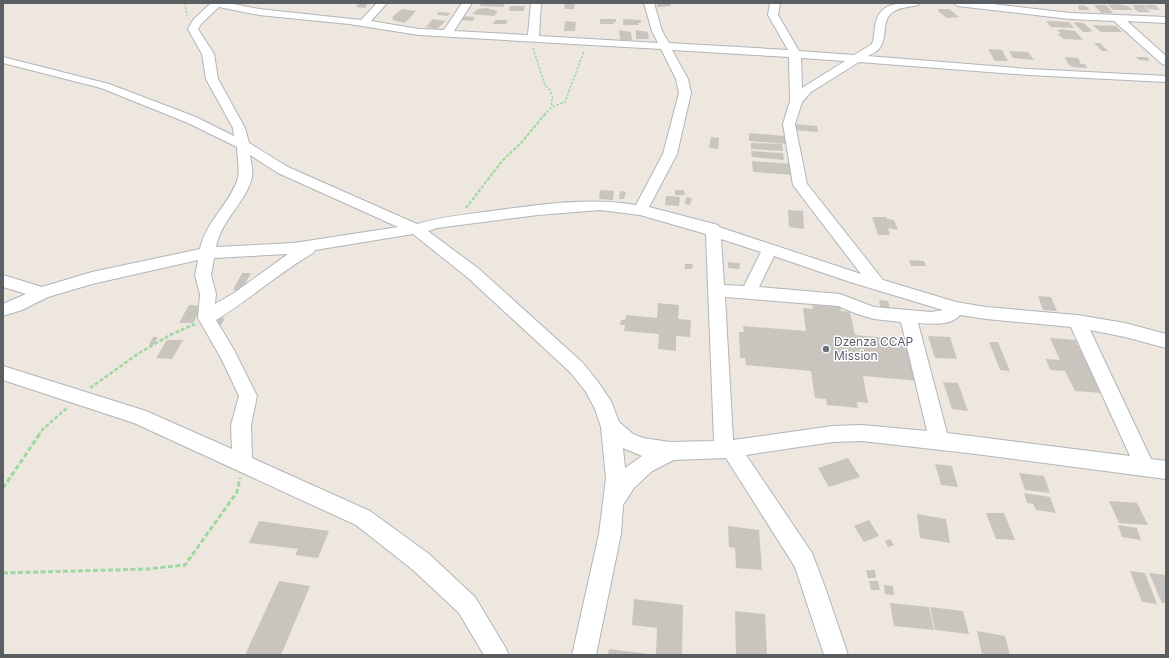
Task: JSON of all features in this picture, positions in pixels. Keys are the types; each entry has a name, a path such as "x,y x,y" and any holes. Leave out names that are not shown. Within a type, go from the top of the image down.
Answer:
{"street":[{"path":"242,463 241,425 248,396 228,355 206,318 208,294 203,275 210,239 216,226 237,194 245,177 243,145 239,128 212,79 208,54 193,29 217,3 260,12 296,14 419,32 795,54 1029,72 1166,79"},
{"path":"364,23 382,3"},
{"path":"447,33 467,3"},
{"path":"531,38 536,3"},
{"path":"640,210 670,154 685,93 682,79 657,31 649,3"},
{"path":"796,101 806,89 874,48 878,43 880,19 885,12 893,8 914,3"},
{"path":"958,3 1056,14 1118,19 1166,20"},
{"path":"1056,14 1060,3"},
{"path":"771,4 777,23 791,44 795,54 796,101 789,124 800,185 877,284"},
{"path":"1118,19 1166,62"},
{"path":"3,60 105,86 192,120 243,145 283,170 416,229 473,273 577,368 592,387 604,407 611,427 616,478 610,534 584,655"},
{"path":"3,310 42,293 92,278 207,253 276,250 416,229 426,225 458,220 576,206 617,206 640,210 713,229 877,284 956,308 986,313 1077,322 1125,330 1166,341"},
{"path":"713,229 727,449 804,561 836,655"},
{"path":"206,318 240,297 299,253 315,245"},
{"path":"749,292 770,249"},
{"path":"3,281 42,293"},
{"path":"716,290 840,300 874,313 908,316 942,317 951,314 956,308"},
{"path":"908,316 939,441"},
{"path":"1077,322 1145,468"},
{"path":"3,373 139,417 363,518 421,562 467,605 497,655"},
{"path":"611,427 626,440 642,447 670,452 727,449 833,434 862,433 939,441 1166,470"},
{"path":"614,505 623,484 632,473 647,461 670,452"}],"path":[{"path":"531,38 545,85 550,90 553,99 551,102 552,107"},
{"path":"458,220 502,161 521,143 552,107 565,102 588,41"},
{"path":"3,488 43,428 105,375 170,335 206,318"},
{"path":"3,573 147,569 185,565 237,492 242,463"}],"building":[{"path":"359,3 368,3 365,8 356,7"},
{"path":"481,3 505,3 503,7 480,6"},
{"path":"564,3 575,3 574,9 565,9"},
{"path":"657,3 670,3 671,6 657,7"},
{"path":"1115,4 1128,6 1133,10 1113,10 1108,5"},
{"path":"1078,5 1086,6 1090,10 1079,10"},
{"path":"1094,5 1106,5 1113,13 1101,13"},
{"path":"1132,5 1143,5 1150,12 1139,12 1133,8 1135,8"},
{"path":"1143,5 1155,5 1160,10 1148,9"},
{"path":"510,6 525,6 524,11 509,11"},
{"path":"487,8 498,11 494,16 472,14 478,9"},
{"path":"402,9 416,11 405,23 392,20 394,18 392,17"},
{"path":"938,9 949,9 959,17 947,18 938,11"},
{"path":"439,12 451,13 447,16 437,14"},
{"path":"462,16 475,17 473,21 459,20"},
{"path":"433,19 446,21 437,29 426,27"},
{"path":"600,19 616,19 616,22 614,22 614,24 600,24"},
{"path":"623,19 641,20 641,23 638,23 638,25 623,25"},
{"path":"495,20 508,20 506,24 493,24"},
{"path":"565,21 576,22 575,31 564,31"},
{"path":"1046,21 1069,22 1074,28 1051,27"},
{"path":"1074,23 1083,23 1093,31 1083,32"},
{"path":"1092,25 1116,26 1122,32 1101,32"},
{"path":"1060,29 1075,31 1083,40 1064,39 1057,34 1061,34 1057,30 1061,30"},
{"path":"619,30 631,32 632,40 620,40"},
{"path":"636,30 648,32 649,39 636,39"},
{"path":"1094,43 1100,43 1108,51 1102,51"},
{"path":"988,49 1002,50 1008,61 995,61"},
{"path":"1009,51 1028,52 1034,60 1013,58"},
{"path":"1065,57 1078,58 1081,64 1085,64 1087,68 1072,67 1068,64"},
{"path":"1136,57 1147,57 1150,61 1139,60"},
{"path":"793,124 817,126 818,132 793,130"},
{"path":"749,133 785,136 786,144 749,141"},
{"path":"711,137 719,138 718,149 709,148"},
{"path":"751,143 782,144 783,151 751,149"},
{"path":"751,151 783,153 784,160 752,157"},
{"path":"752,161 793,164 795,175 753,172"},
{"path":"600,190 614,191 613,200 599,199"},
{"path":"675,190 684,190 685,195 675,195"},
{"path":"620,191 626,192 624,199 619,199"},
{"path":"666,196 680,197 679,206 665,205"},
{"path":"686,197 692,198 690,205 685,204"},
{"path":"788,210 803,211 804,229 789,227"},
{"path":"872,217 886,217 887,219 894,220 898,230 888,228 890,235 878,235"},
{"path":"909,260 924,261 926,266 911,266"},
{"path":"728,262 740,263 739,269 728,268"},
{"path":"685,264 693,264 692,269 685,269"},
{"path":"242,273 251,273 242,290 233,290"},
{"path":"1038,296 1051,297 1057,311 1043,310"},
{"path":"879,300 888,301 890,309 881,309"},
{"path":"658,303 679,305 678,319 691,320 690,337 676,336 676,351 658,349 659,334 624,331 625,325 620,325 621,320 625,320 626,315 657,318"},
{"path":"189,305 203,306 193,323 179,323"},
{"name":"Dzenza CCAP Mission","path":"812,305 840,307 841,311 850,312 855,335 909,340 920,381 863,376 868,403 857,402 858,408 827,405 826,399 815,398 811,371 746,365 745,358 740,358 739,332 744,332 743,326 806,331 803,308 813,309"},
{"path":"218,317 225,318 221,325 214,324"},
{"path":"928,336 950,337 957,359 935,358"},
{"path":"153,337 158,337 153,345 149,345"},
{"path":"1050,338 1075,340 1102,393 1075,391 1065,371 1050,370 1046,359 1060,360"},
{"path":"167,340 183,340 172,359 156,358"},
{"path":"989,342 998,342 1010,371 1000,370"},
{"path":"943,382 958,383 968,411 952,409"},
{"path":"848,458 860,477 829,487 818,468"},
{"path":"935,464 952,466 958,487 941,485"},
{"path":"1019,473 1044,476 1050,493 1025,490"},
{"path":"1024,493 1050,497 1056,513 1036,510 1033,504 1027,503"},
{"path":"1109,501 1137,503 1148,525 1119,523"},
{"path":"986,513 1004,513 1015,540 996,539"},
{"path":"917,514 946,519 950,543 920,538"},
{"path":"869,520 879,536 864,542 854,526"},
{"path":"259,521 329,531 318,558 295,555 298,549 249,543"},
{"path":"1118,525 1137,528 1141,540 1122,537"},
{"path":"728,526 759,530 762,570 736,568 735,548 729,547"},
{"path":"890,539 894,545 888,547 885,541"},
{"path":"866,570 875,570 876,578 868,578"},
{"path":"1130,571 1145,573 1157,604 1142,602"},
{"path":"1149,573 1166,575 1166,603 1162,603"},
{"path":"279,581 310,586 281,655 245,655"},
{"path":"869,581 878,581 880,590 871,590"},
{"path":"884,585 893,586 894,595 885,594"},
{"path":"634,599 683,605 682,655 656,655 657,628 632,625"},
{"path":"890,603 929,607 934,630 894,626"},
{"path":"930,607 963,611 969,634 935,630"},
{"path":"735,611 765,614 767,655 736,655"},
{"path":"977,631 1005,636 1010,655 982,655"},
{"path":"609,649 649,654 649,655 608,655"}],"place":[{"name":"Dzenza CCAP Mission","path":"826,349"}]}
